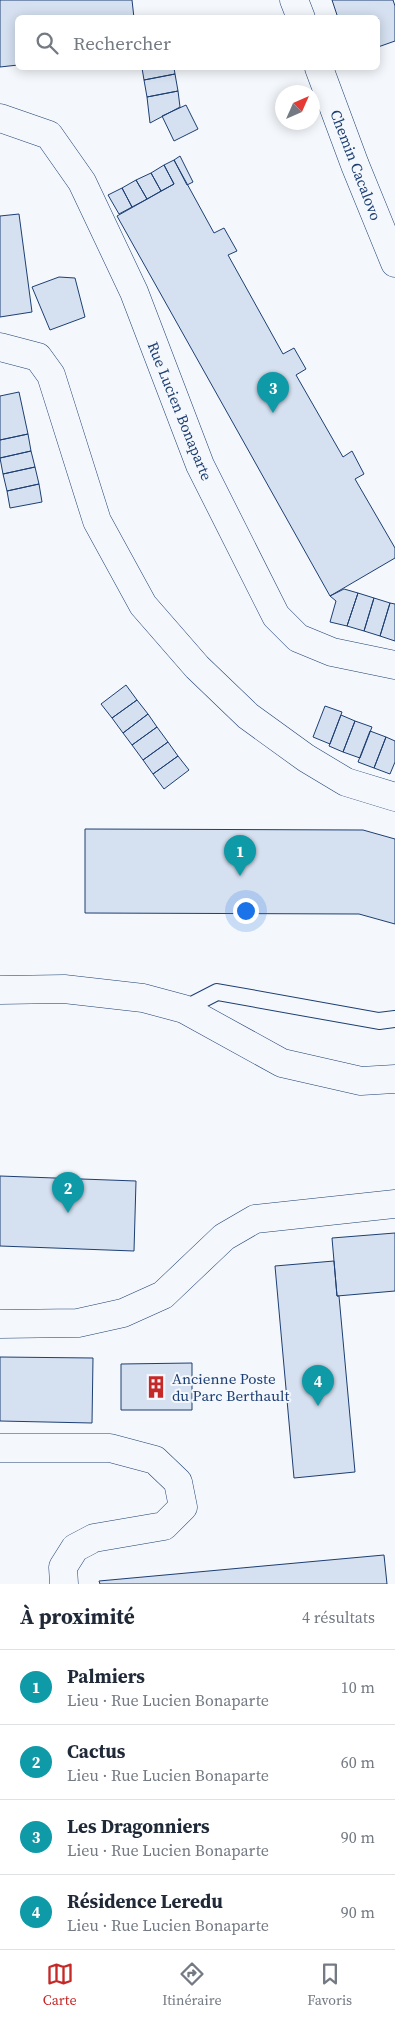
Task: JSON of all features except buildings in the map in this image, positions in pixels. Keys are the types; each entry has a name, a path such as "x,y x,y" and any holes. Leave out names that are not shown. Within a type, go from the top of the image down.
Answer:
{"street":[{"path":"294,0 300,15"},
{"name":"Chemin Cacalovo","path":"320,70 355,165 395,263"},
{"name":"Rue Lucien Bonaparte","path":"0,118 49,135 82,182 134,292 200,465 276,616 298,638 332,652 395,665"},
{"path":"0,347 38,357 50,374 97,521 143,605 185,654 248,716 306,758 346,782 395,797"},
{"path":"0,990 64,989 143,998 184,1009 282,1063 361,1081 395,1079"},
{"path":"0,1324 78,1323 123,1313 163,1294 224,1237 256,1219 395,1204"},
{"path":"0,1448 110,1448 155,1460 178,1482 182,1507 164,1526 94,1538 74,1548 63,1567 64,1584"}],"lane":[{"path":"184,1009 217,992 379,1021 395,1019"}],"place":[{"name":"Les Dragonniers","path":"273,413"},
{"name":"Palmiers","path":"240,876"},
{"name":"Cactus","path":"68,1213"},
{"name":"Ancienne Poste du Parc Berthault","path":"156,1387"},
{"name":"Résidence Leredu","path":"318,1406"}]}
